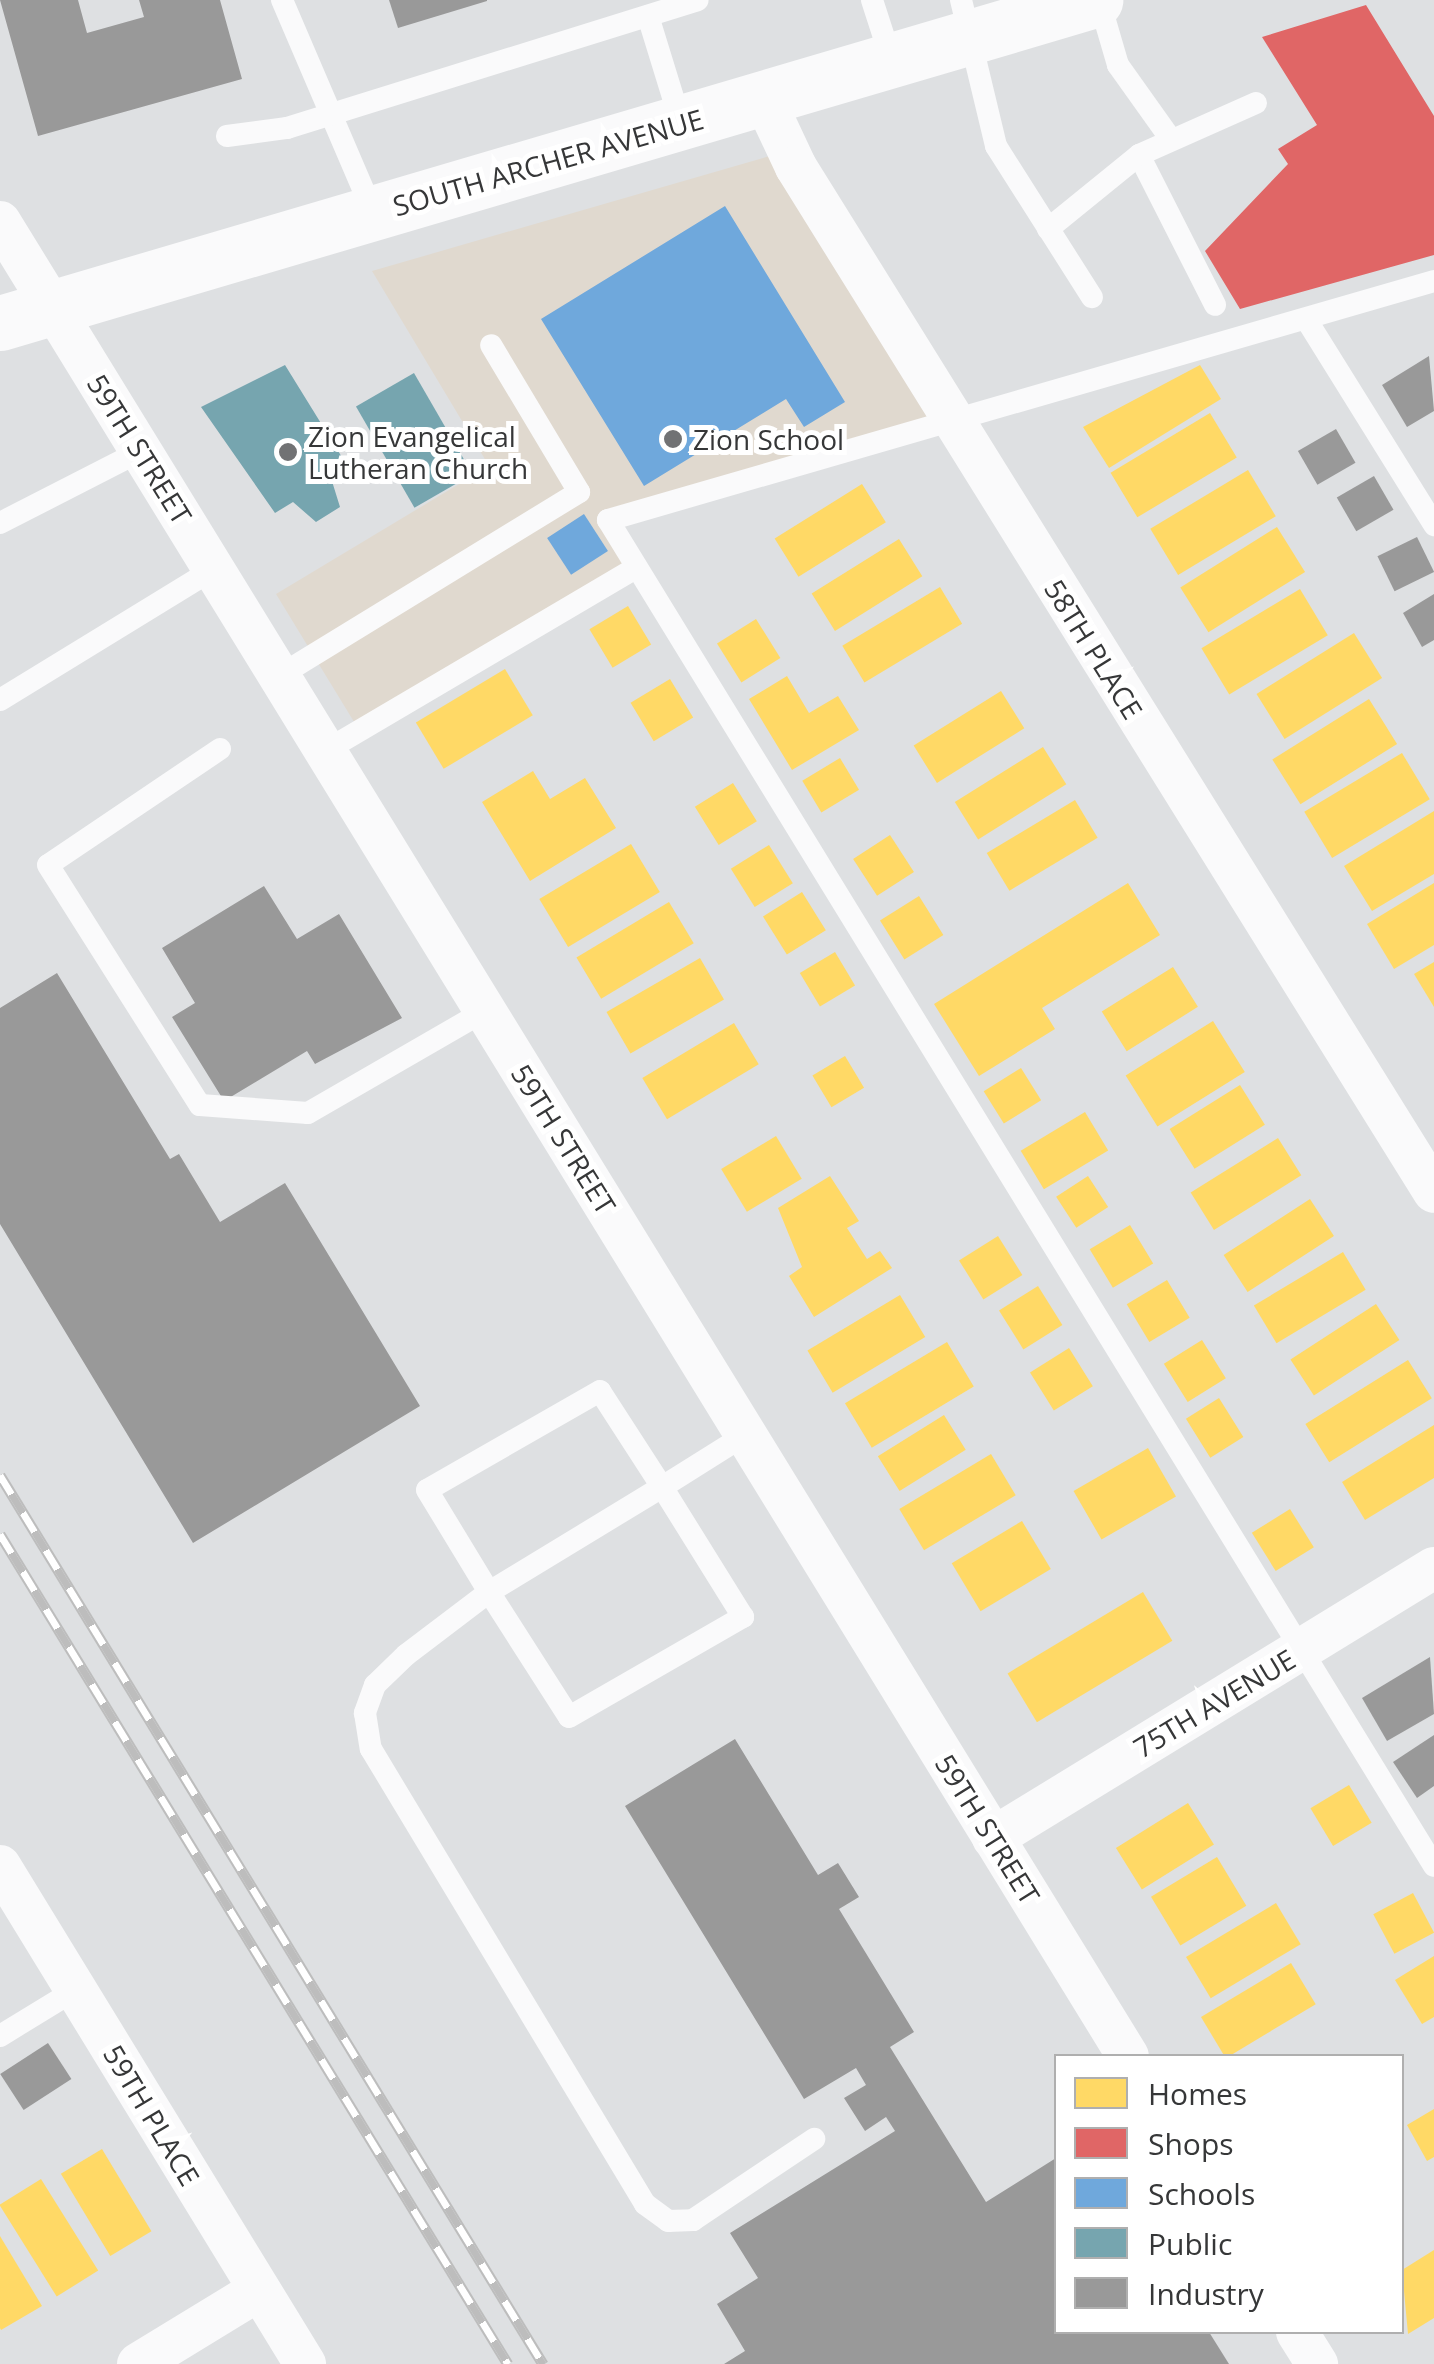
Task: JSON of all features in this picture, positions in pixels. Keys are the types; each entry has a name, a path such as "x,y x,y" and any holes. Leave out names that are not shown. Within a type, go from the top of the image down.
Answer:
{"main road":[{"name":"SOUTH ARCHER AVENUE","path":"0,322 891,60 966,18 1097,0"}],"street":[{"name":"58TH PLACE","path":"764,99 952,420 1434,1192"},
{"name":"59TH STREET","path":"0,222 1127,2054"},
{"name":"75TH AVENUE","path":"993,1838 1434,1568"},
{"name":"59TH PLACE","path":"0,1866 304,2364"},
{"path":"138,2364 259,2290"},
{"path":"1298,2334 1317,2364"}],"lane":[{"path":"282,0 373,212"},
{"path":"227,136 332,114 698,0"},
{"path":"872,0 891,60"},
{"path":"1097,0 1118,65 1170,138"},
{"path":"648,16 681,124"},
{"path":"966,18 996,146 1092,297"},
{"path":"1048,230 1140,155 1170,138 1256,103"},
{"path":"1140,155 1215,305"},
{"path":"1434,281 608,520 1434,1866"},
{"path":"1306,319 1434,525"},
{"path":"279,676 579,492 491,346"},
{"path":"0,523 141,450"},
{"path":"325,751 636,568"},
{"path":"0,700 214,569"},
{"path":"220,749 48,865 200,1105 308,1113 485,1011"},
{"path":"600,1390 742,1617 569,1717 489,1592 427,1490 600,1390"},
{"path":"745,1435 489,1592 375,1684 365,1713 371,1748 645,2204 668,2221 693,2220 814,2139"},
{"path":"0,2036 75,1990"}],"shaded area":[{"name":"Zion School","path":"801,147 961,413 598,520 627,569 359,730 276,594 489,466 372,271"}],"building: Homes":[{"path":"1200,365 1221,399 1109,468 1083,427"},
{"path":"1210,413 1237,458 1137,517 1111,473"},
{"path":"1248,470 1276,516 1178,575 1150,529"},
{"path":"862,484 886,522 798,577 775,539"},
{"path":"1277,527 1305,572 1208,632 1180,587"},
{"path":"899,539 922,576 835,631 812,594"},
{"path":"940,587 962,624 864,683 842,646"},
{"path":"1300,589 1328,635 1229,695 1201,648"},
{"path":"628,606 651,645 613,668 589,629"},
{"path":"756,619 780,658 741,682 717,643"},
{"path":"1354,633 1382,678 1285,739 1256,694"},
{"path":"505,669 533,715 444,769 416,723"},
{"path":"787,676 809,713 838,696 859,730 792,770 749,699"},
{"path":"670,679 693,718 654,741 631,703"},
{"path":"1001,691 1024,728 937,783 914,746"},
{"path":"1369,699 1397,744 1300,804 1272,759"},
{"path":"1043,747 1066,784 978,839 955,802"},
{"path":"1402,753 1430,799 1332,858 1304,812"},
{"path":"840,758 859,790 821,812 802,781"},
{"path":"533,771 550,799 585,778 616,828 530,881 482,802"},
{"path":"733,783 757,821 719,845 695,807"},
{"path":"1075,800 1098,838 1009,891 987,853"},
{"path":"1434,811 1434,874 1372,911 1344,866"},
{"path":"890,835 914,872 877,896 853,859"},
{"path":"631,844 660,892 568,947 539,899"},
{"path":"769,845 793,883 755,907 731,869"},
{"path":"1128,883 1160,935 1042,1008 1055,1029 979,1076 934,1004"},
{"path":"1434,883 1434,945 1394,969 1367,924"},
{"path":"802,892 826,930 787,955 763,916"},
{"path":"919,896 943,935 904,959 880,920"},
{"path":"669,902 694,943 601,999 576,958"},
{"path":"835,952 855,985 820,1007 800,973"},
{"path":"700,958 724,1000 630,1054 606,1012"},
{"path":"1434,962 1434,1007 1414,974"},
{"path":"1173,967 1198,1007 1127,1051 1102,1012"},
{"path":"1213,1021 1245,1072 1157,1126 1126,1076"},
{"path":"734,1023 759,1064 667,1119 642,1078"},
{"path":"845,1056 864,1088 831,1107 812,1076"},
{"path":"1021,1068 1041,1100 1004,1124 984,1091"},
{"path":"1240,1085 1265,1125 1195,1169 1170,1129"},
{"path":"1085,1112 1108,1151 1044,1189 1021,1151"},
{"path":"776,1136 802,1179 747,1212 721,1169"},
{"path":"1278,1138 1301,1175 1214,1230 1191,1193"},
{"path":"830,1176 859,1221 847,1228 867,1259 880,1251 892,1268 814,1317 789,1276 802,1267 778,1208"},
{"path":"1088,1176 1108,1207 1076,1228 1056,1197"},
{"path":"1310,1199 1334,1236 1248,1292 1224,1255"},
{"path":"1130,1225 1153,1264 1113,1288 1090,1249"},
{"path":"998,1236 1022,1275 983,1299 959,1260"},
{"path":"1343,1252 1366,1290 1277,1343 1254,1306"},
{"path":"1167,1280 1190,1318 1149,1342 1127,1304"},
{"path":"1038,1286 1062,1325 1023,1349 999,1310"},
{"path":"900,1295 925,1337 833,1393 807,1351"},
{"path":"1376,1304 1399,1340 1314,1396 1290,1360"},
{"path":"1202,1340 1226,1378 1188,1402 1164,1364"},
{"path":"947,1342 974,1387 872,1448 845,1403"},
{"path":"1069,1348 1093,1386 1054,1411 1030,1372"},
{"path":"1408,1360 1432,1398 1329,1462 1305,1424"},
{"path":"1219,1398 1243,1437 1210,1458 1186,1419"},
{"path":"944,1415 966,1450 900,1491 878,1456"},
{"path":"1434,1425 1434,1478 1365,1520 1342,1482"},
{"path":"1148,1448 1176,1496 1102,1539 1074,1491"},
{"path":"991,1454 1016,1495 924,1550 899,1509"},
{"path":"1290,1509 1314,1547 1276,1571 1252,1533"},
{"path":"1022,1521 1051,1569 981,1611 952,1563"},
{"path":"1143,1592 1172,1641 1037,1722 1008,1673"},
{"path":"1349,1785 1372,1823 1333,1846 1310,1808"},
{"path":"1188,1803 1214,1845 1142,1890 1116,1848"},
{"path":"1217,1857 1246,1906 1180,1946 1151,1897"},
{"path":"1413,1893 1434,1933 1394,1954 1373,1914"},
{"path":"1276,1903 1301,1944 1211,1998 1186,1957"},
{"path":"1434,1956 1434,2017 1422,2024 1395,1980"},
{"path":"1291,1963 1316,2004 1233,2054 1223,2054 1201,2017"},
{"path":"1434,2109 1434,2157 1427,2161 1407,2125"},
{"path":"102,2149 151,2231 110,2256 61,2174"},
{"path":"41,2179 98,2271 57,2297 0,2206"},
{"path":"0,2236 42,2306 1,2330 0,2328"},
{"path":"1434,2250 1434,2318 1408,2334 1404,2291 1404,2269"}],"building: Shops":[{"path":"1366,5 1434,116 1434,255 1240,309 1205,251 1288,164 1278,149 1317,125 1262,37"}],"building: Schools":[{"path":"725,206 845,402 804,427 786,399 644,486 541,319"},
{"path":"584,514 608,551 571,575 547,538"}],"building: Public":[{"name":"Zion Evangelical Lutheran Church","path":"285,365 348,467 331,478 340,507 316,522 293,502 275,513 201,407"},
{"path":"414,373 472,474 414,508 356,406"}],"building: Industry":[{"path":"0,0 78,0 87,33 144,17 139,0 220,0 242,79 38,136"},
{"path":"389,0 487,0 487,1 398,28"},
{"path":"1429,356 1434,411 1407,427 1382,385"},
{"path":"1336,429 1356,463 1317,485 1298,451"},
{"path":"1374,476 1394,510 1356,531 1337,498"},
{"path":"1417,537 1434,572 1395,591 1377,556"},
{"path":"1434,594 1434,640 1422,647 1403,613"},
{"path":"264,886 297,939 339,914 402,1018 315,1064 307,1051 224,1101 172,1017 195,1003 162,948"},
{"path":"57,973 170,1159 179,1154 220,1222 285,1183 420,1406 193,1543 0,1224 0,1008"},
{"path":"1430,1657 1434,1714 1387,1741 1362,1698"},
{"path":"1434,1735 1434,1786 1417,1798 1393,1762"},
{"path":"735,1739 818,1875 838,1863 859,1897 839,1909 914,2032 890,2047 986,2202 1054,2159 1054,2334 1210,2334 1229,2364 724,2364 745,2351 717,2304 758,2278 730,2233 895,2131 886,2117 865,2131 844,2098 866,2085 856,2068 804,2099 625,1806"},
{"path":"48,2043 71,2079 24,2110 0,2074"}],"railway":[{"path":"0,1475 543,2364"},
{"path":"0,1534 508,2364"}],"place":[{"name":"Zion School","path":"673,439"},
{"name":"Zion Evangelical Lutheran Church","path":"288,452"}]}
